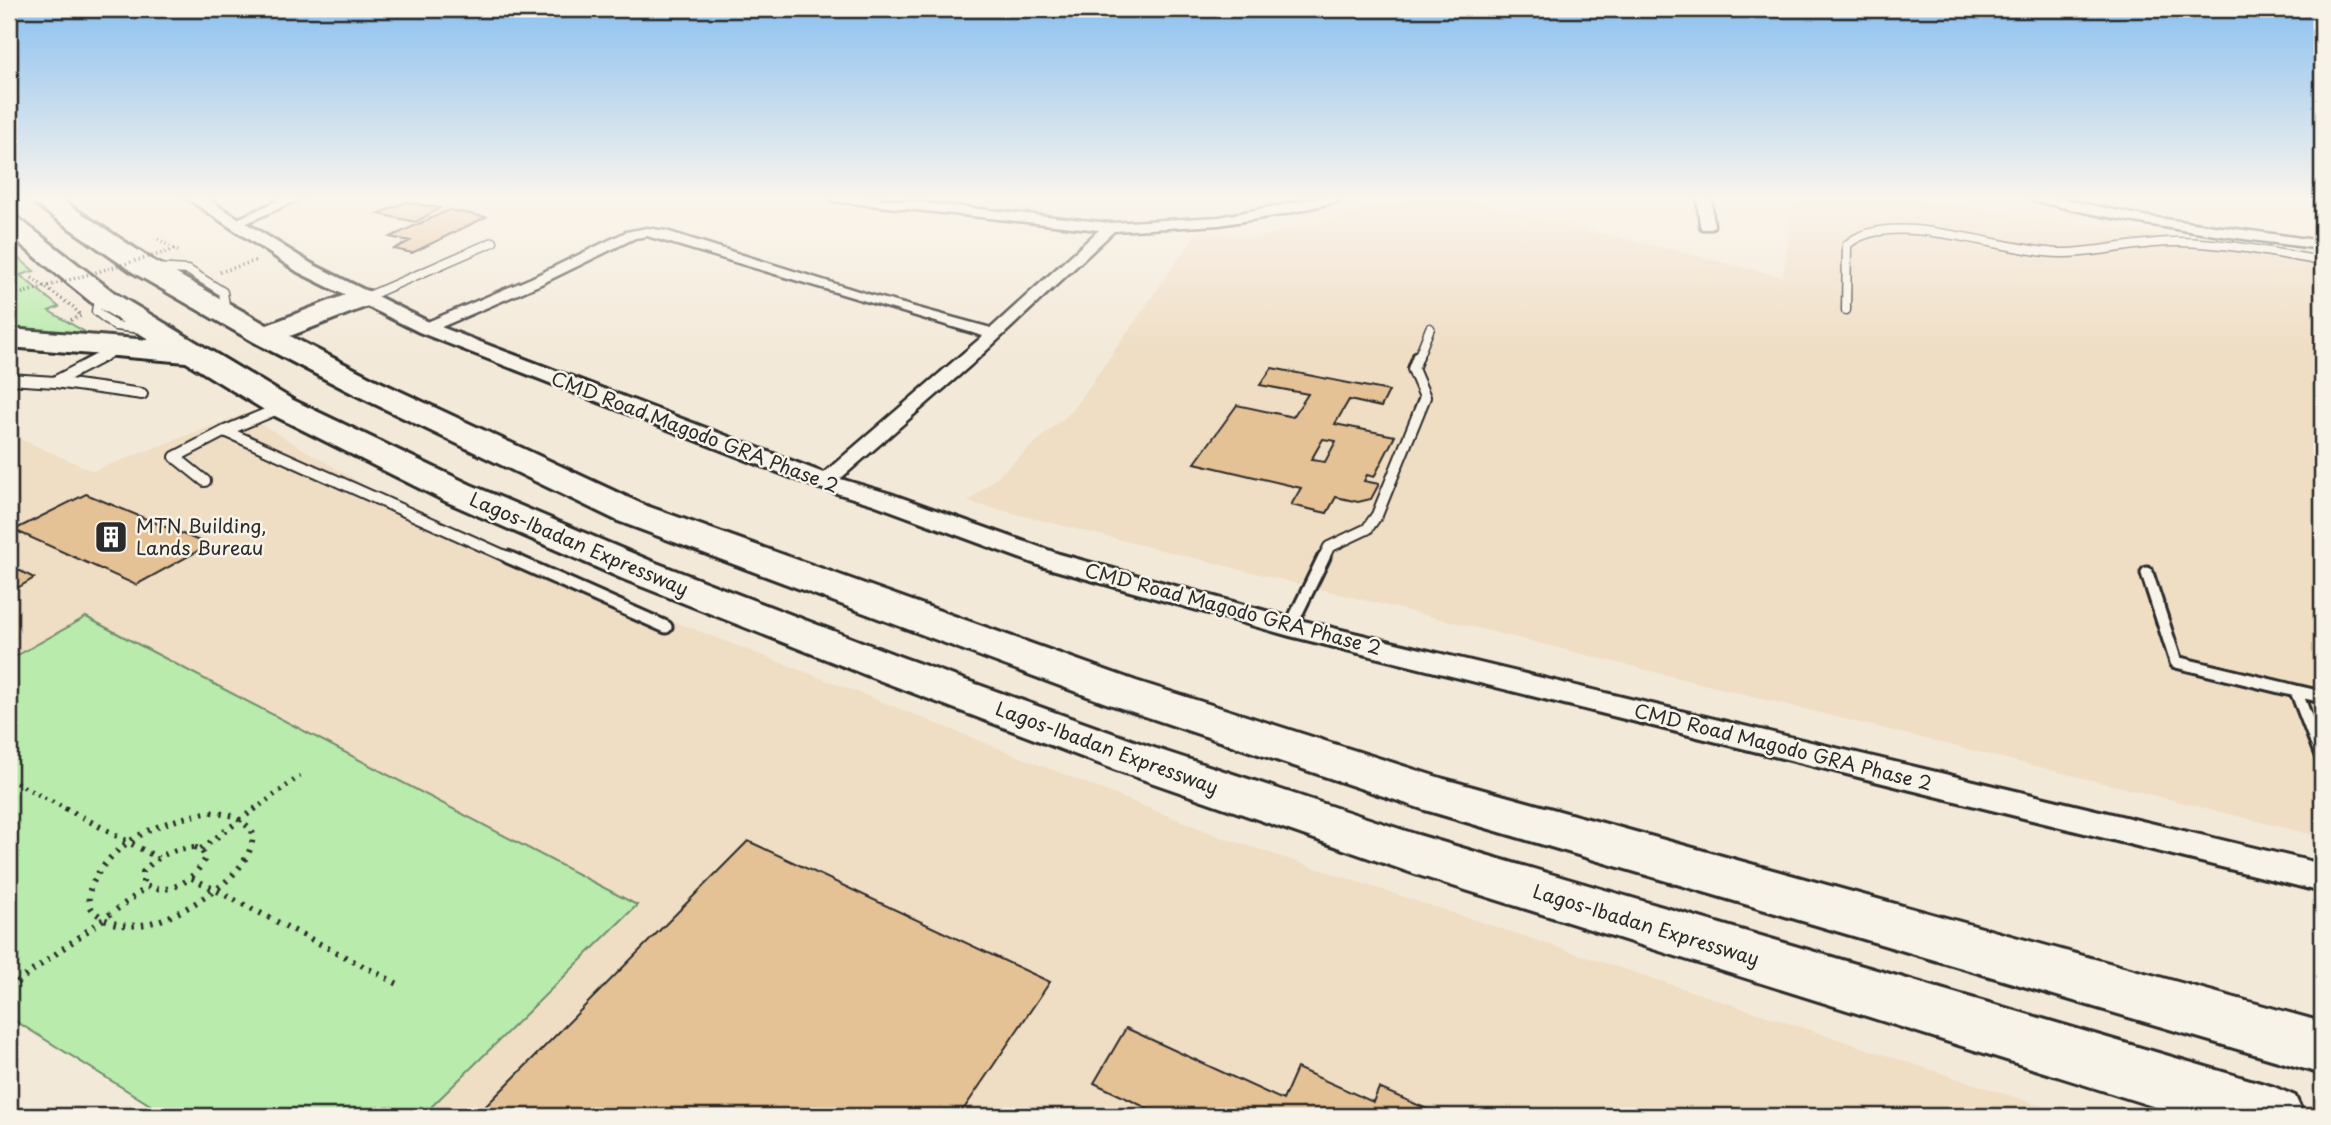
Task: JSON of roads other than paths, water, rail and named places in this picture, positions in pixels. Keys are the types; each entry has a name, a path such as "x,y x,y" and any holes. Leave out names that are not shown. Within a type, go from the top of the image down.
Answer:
{"highway":[{"name":"Lagos-Ibadan Expressway","path":"35,250 86,301 137,338 208,361 282,407 458,494 637,570 873,663 1132,758 1418,855 2274,1116"},
{"path":"143,250 160,258 226,315 365,387 631,513 1121,692 1442,797 2322,1048"},
{"path":"265,336 363,298"},
{"path":"9,338 137,338"}],"street":[{"name":"CMD Road Magodo GRA Phase 2","path":"274,250 363,298 426,328 825,482 882,499 1050,560 1290,626 2322,878"},
{"path":"426,328 536,281 601,250"},
{"path":"711,250 869,299 994,334"},
{"path":"825,482 1086,250"}],"lane":[{"path":"363,298 476,250"},
{"path":"1846,310 1847,250"},
{"path":"2038,250 2060,253 2097,250"},
{"path":"2256,250 2322,261"},
{"path":"1290,626 1329,547 1367,529 1377,515 1425,397 1413,369 1430,328"},
{"path":"55,382 137,338"},
{"path":"9,379 55,382 142,394"},
{"path":"205,481 178,462 176,457 225,431 282,407"},
{"path":"225,431 666,627"},
{"path":"2147,573 2176,662 2322,697"},
{"path":"2296,691 2322,758"}],"place":[{"name":"MTN Building, Lands Bureau","path":"111,537"}]}
